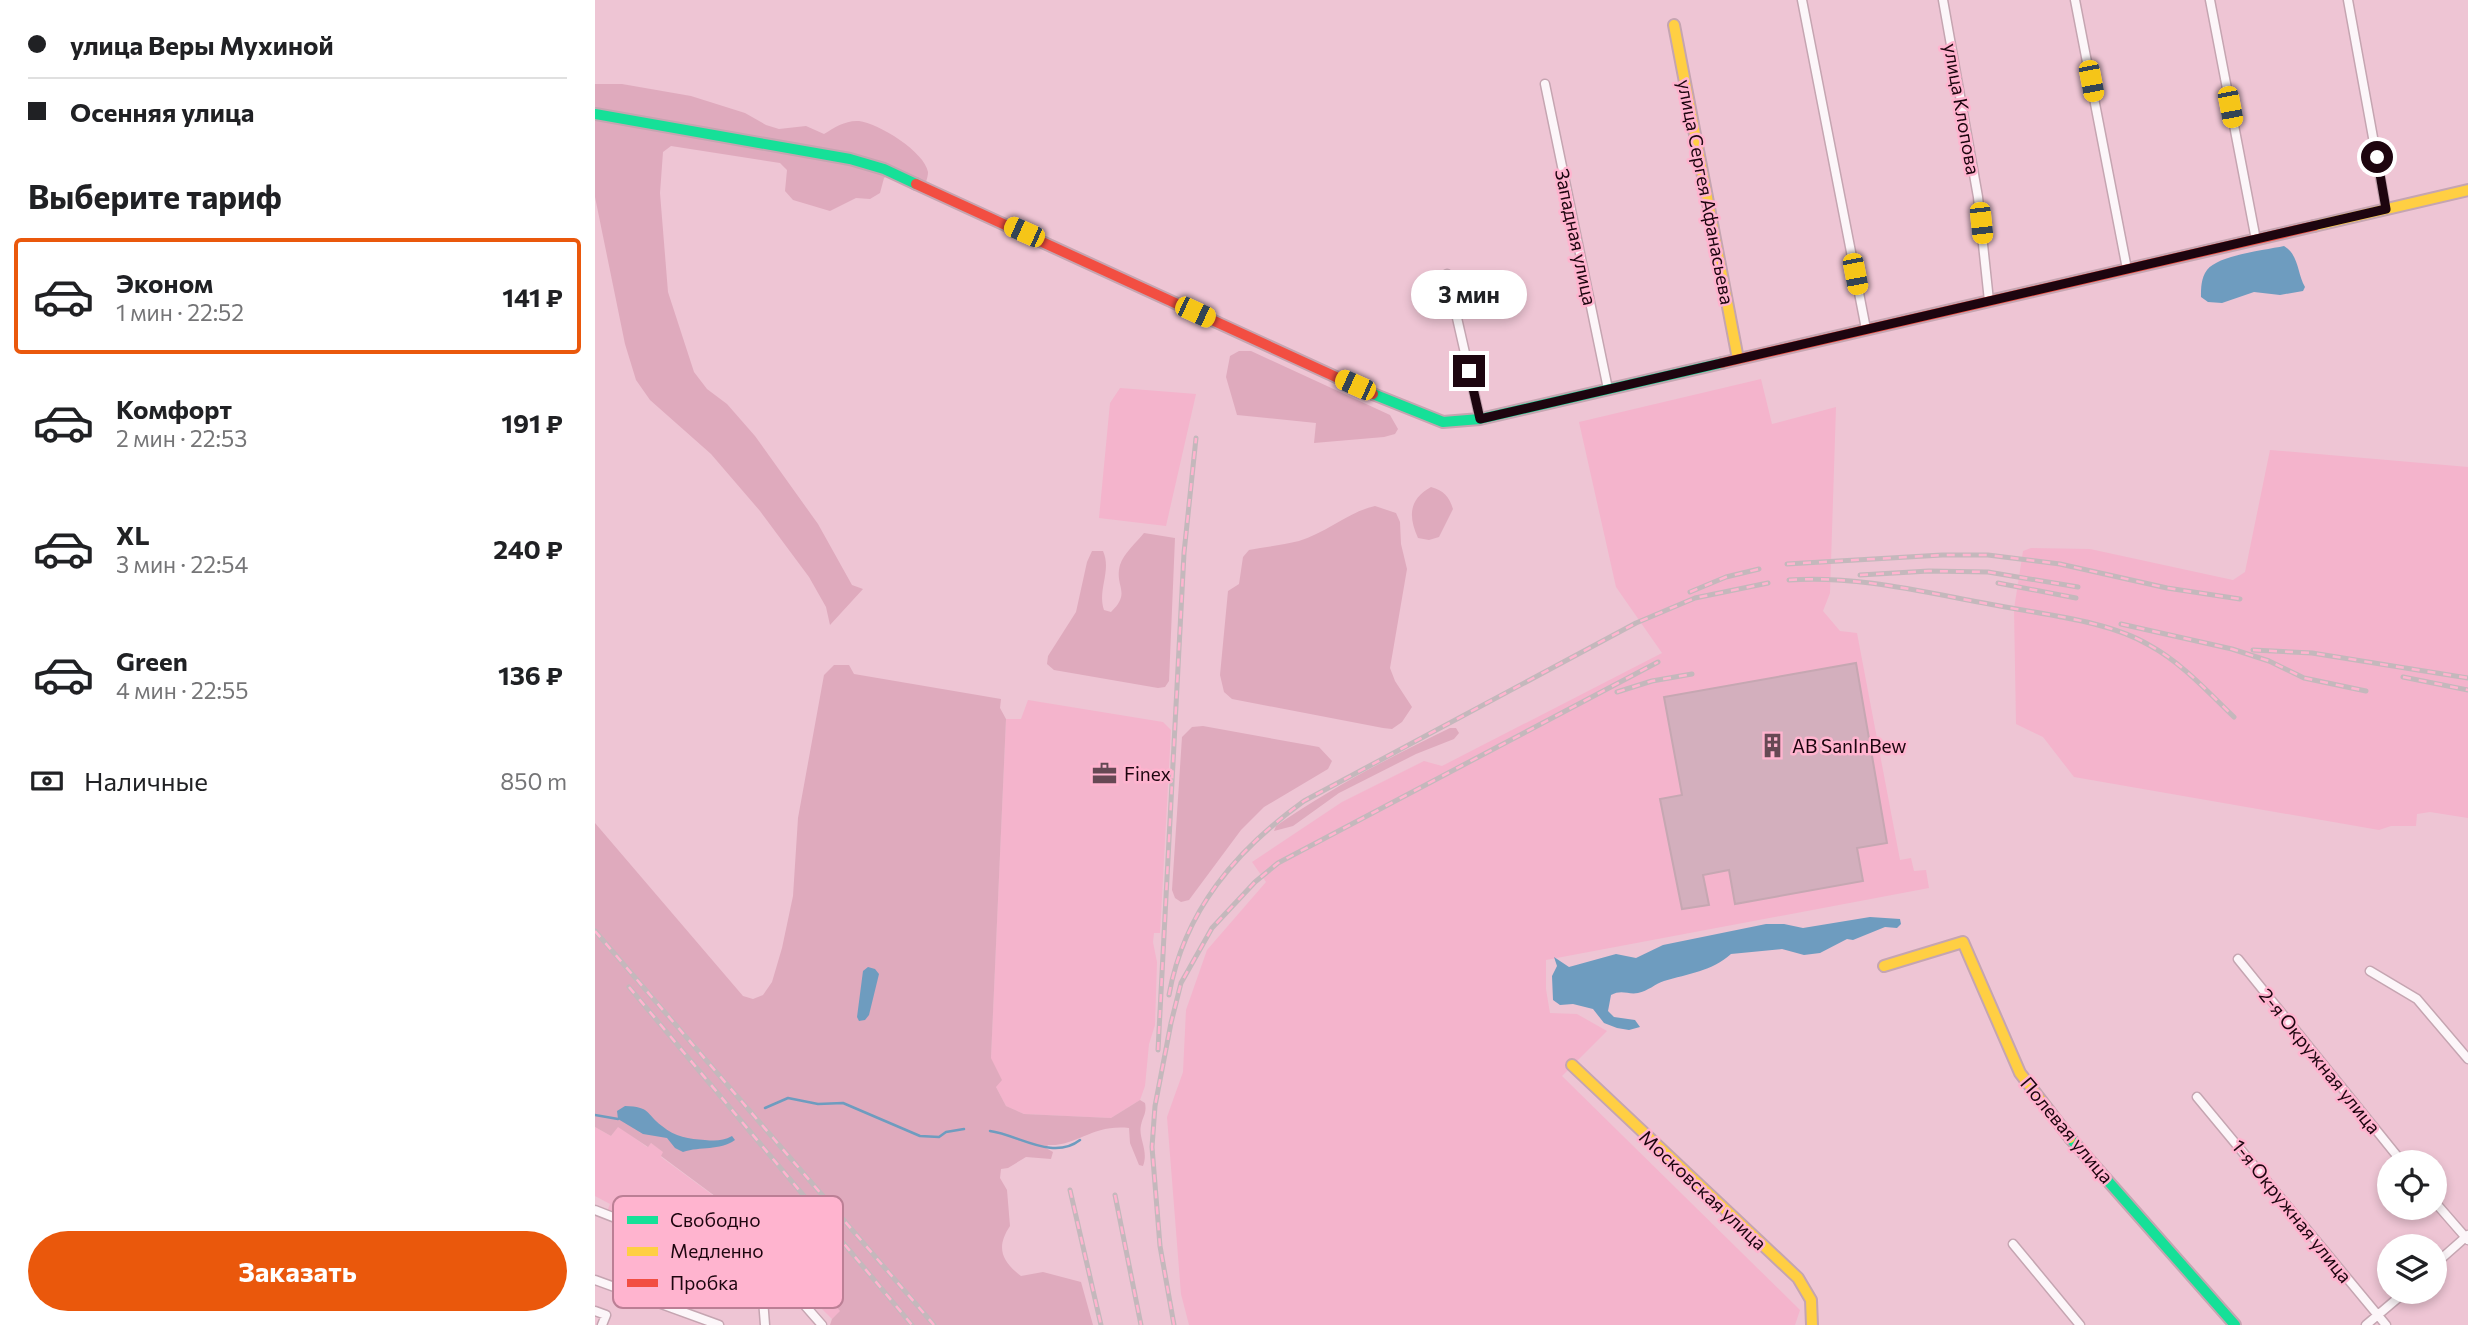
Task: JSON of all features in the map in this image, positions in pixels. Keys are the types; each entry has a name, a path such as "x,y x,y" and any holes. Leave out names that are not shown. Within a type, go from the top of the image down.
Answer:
{"street":[{"path":"1802,0 1866,329"},
{"name":"улица Клопова","path":"1943,0 1978,197 1989,301"},
{"path":"2075,0 2127,269"},
{"path":"2210,0 2256,240"},
{"path":"2348,0 2386,209"},
{"name":"улица Сергея Афанасьева","path":"1674,25 1738,359"},
{"name":"Западная улица","path":"1545,84 1608,390"},
{"path":"595,114 873,166 1420,414 1443,422 1480,419 2468,190"},
{"path":"1447,274 1480,419"},
{"name":"Полевая улица","path":"1884,965 1963,942 1971,953 2020,1073 2057,1123 2235,1325"},
{"name":"2-я Окружная улица","path":"2238,959 2392,1150"},
{"path":"2370,971 2417,999 2468,1059"},
{"name":"Московская улица","path":"1572,1065 1798,1278 1811,1295 1815,1315 1812,1325"},
{"name":"1-я Окружная улица","path":"2197,1097 2386,1325"},
{"path":"595,1210 613,1217"},
{"path":"2447,1215 2467,1237 2447,1254"},
{"path":"2013,1244 2080,1325"},
{"path":"595,1280 613,1287"},
{"path":"2366,1325 2391,1304"},
{"path":"672,1308 719,1325"},
{"path":"807,1308 822,1325"},
{"path":"595,1311 605,1315 602,1325"}],"shaded area":[{"path":"595,84 622,84 691,96 745,113 779,129 806,126 824,134 836,127 859,121 877,127 899,140 925,164 928,172 926,182 893,171 884,178 880,193 870,199 856,198 830,211 793,200 785,191 787,170 780,163 671,146 663,152 660,193 668,292 694,372 707,389 727,404 755,436 818,524 852,585 863,589 830,625 826,607 809,577 760,511 711,454 650,400 636,380 625,344 595,197"},
{"path":"1239,351 1251,351 1390,415 1398,429 1395,434 1384,437 1314,443 1316,423 1237,415 1226,377 1230,356"},
{"path":"1761,379 1772,424 1836,407 1830,593 1823,611 1840,631 1857,633 1900,860 1911,858 1914,871 1926,870 1929,888 1546,960 1546,989 1550,1013 1577,1014 1607,1031 1562,1076 1800,1310 1795,1325 1189,1325 1181,1294 1167,1117 1183,1072 1186,1010 1207,950 1266,882 1252,862 1342,802 1424,761 1442,766 1662,653 1616,587 1579,422"},
{"path":"1120,388 1196,394 1166,526 1099,518 1110,403"},
{"path":"2270,450 2468,467 2468,818 2430,812 2417,814 2416,826 2391,826 2379,830 2074,777 2043,737 2016,724 2014,609 2023,551 2031,548 2090,549 2233,580 2245,572"},
{"path":"1431,487 1445,495 1453,509 1439,537 1429,540 1418,538 1412,515 1418,497"},
{"path":"1375,506 1396,513 1400,522 1401,544 1407,569 1390,668 1412,707 1402,722 1392,729 1383,728 1232,699 1224,692 1220,675 1228,591 1239,584 1243,557 1249,550 1309,537"},
{"path":"1144,533 1175,538 1169,681 1165,687 1158,688 1054,670 1047,664 1048,656 1076,612 1092,551 1103,551 1106,566 1102,603 1104,610 1111,612 1121,594 1120,565 1127,552"},
{"path":"834,665 849,665 854,674 1001,699 1000,708 1006,719 991,1058 1002,1080 996,1087 1006,1106 1024,1114 1111,1118 1140,1100 1145,1103 1140,1130 1145,1155 1143,1166 1139,1165 1130,1143 1129,1128 1116,1128 1094,1132 1067,1143 1048,1145 1046,1148 1053,1152 1051,1159 1026,1157 1008,1168 1001,1169 1000,1178 1007,1190 1010,1226 1002,1247 1005,1259 1021,1276 1043,1272 1081,1282 1093,1325 830,1325 840,1311 838,1308 843,1308 843,1196 715,1196 661,1156 663,1152 651,1143 648,1147 618,1127 611,1136 595,1127 595,823 743,996 753,999 763,995 772,982 793,896 798,818 824,675"},
{"path":"1028,700 1163,722 1171,730 1160,933 1154,933 1153,942 1157,962 1155,1025 1149,1044 1145,1086 1140,1100 1111,1118 1024,1114 1006,1106 996,1087 991,1058 1006,719 1021,719"},
{"path":"1203,726 1319,747 1332,761 1328,769 1264,807 1241,830 1189,900 1181,902 1175,898 1172,890 1182,737 1192,727"},
{"path":"1450,728 1456,728 1459,733 1454,739 1416,754 1339,793 1293,826 1274,831 1276,826 1339,786"},
{"path":"618,1126 647,1147 651,1143 664,1152 661,1157 714,1196 613,1196 613,1217 606,1214 610,1204 595,1196 595,1127 611,1136"},
{"path":"821,1308 841,1308 832,1319"}],"water":[{"path":"2284,246 2295,259 2305,287 2303,291 2280,295 2254,292 2222,303 2208,302 2201,297 2201,287 2207,270 2221,260"},
{"path":"1870,917 1900,919 1901,924 1897,928 1885,927 1853,940 1847,939 1820,953 1804,955 1782,949 1731,954 1708,968 1664,981 1642,992 1618,992 1611,995 1608,1011 1614,1017 1635,1020 1640,1027 1629,1030 1604,1023 1593,1009 1573,1004 1560,1005 1553,1000 1552,976 1557,966 1554,957 1569,967 1616,954 1636,958 1663,945 1766,924 1803,928"},
{"path":"868,967 879,974 869,1015 865,1020 859,1021 857,1017 863,971"},
{"path":"625,1106 644,1109 667,1130 682,1137 716,1140 732,1136 735,1140 723,1146 683,1152 675,1148 667,1138 643,1134 618,1119 617,1111"}],"building":[{"name":"AB SanInBew","path":"1856,663 1887,843 1857,848 1863,881 1735,904 1729,870 1703,875 1709,905 1682,909 1660,799 1682,795 1664,697"}],"waterway":[{"path":"765,1108 788,1098 818,1104 843,1103 920,1136 939,1137 946,1132 964,1129"},
{"path":"595,1115 618,1119"},
{"path":"990,1131 1047,1147 1070,1146 1080,1140"}],"railway":[{"path":"1158,1050 1184,553 1196,438"},
{"path":"1787,564 1988,555 2060,564 2167,588 2240,599"},
{"path":"1690,592 1726,577 1759,569"},
{"path":"1860,575 1929,571 1988,572 2078,587"},
{"path":"1789,580 1869,583 2096,624 2133,637 2172,660 2234,717"},
{"path":"1169,995 1187,936 1217,885 1256,840 1304,801 1636,623 1695,598 1768,583"},
{"path":"1998,583 2076,598"},
{"path":"2121,624 2232,649 2269,661 2304,678 2366,691"},
{"path":"2253,650 2312,653 2468,678"},
{"path":"1174,1325 1160,1246 1152,1147 1155,1106 1181,983 1212,928 1255,882 1278,863 1658,662"},
{"path":"1617,692 1652,681 1692,674"},
{"path":"2403,677 2468,690"},
{"path":"595,931 823,1196"},
{"path":"629,987 804,1196"},
{"path":"1070,1190 1101,1325"},
{"path":"1115,1195 1141,1325"},
{"path":"843,1219 934,1325"},
{"path":"843,1243 912,1325"}],"traffic: fast":[{"path":"595,114 850,159 884,169 916,184"},
{"path":"1373,394 1443,422 1480,419 1722,363"},
{"path":"2070,1138 2235,1325"}],"traffic: slow":[{"path":"1674,25 1738,359"},
{"path":"2314,226 2468,190"},
{"path":"1884,966 1963,942 2020,1073 2070,1138"},
{"path":"1572,1065 1798,1278 1811,1300 1812,1325"}],"traffic: jam":[{"path":"916,184 1373,394"},
{"path":"1722,363 2314,226"}],"place":[{"name":"AB SanInBew","path":"1772,746"},
{"name":"Finex","path":"1104,774"}],"route":[{"path":"1469,371 1480,419 2386,209 2377,157"}]}
